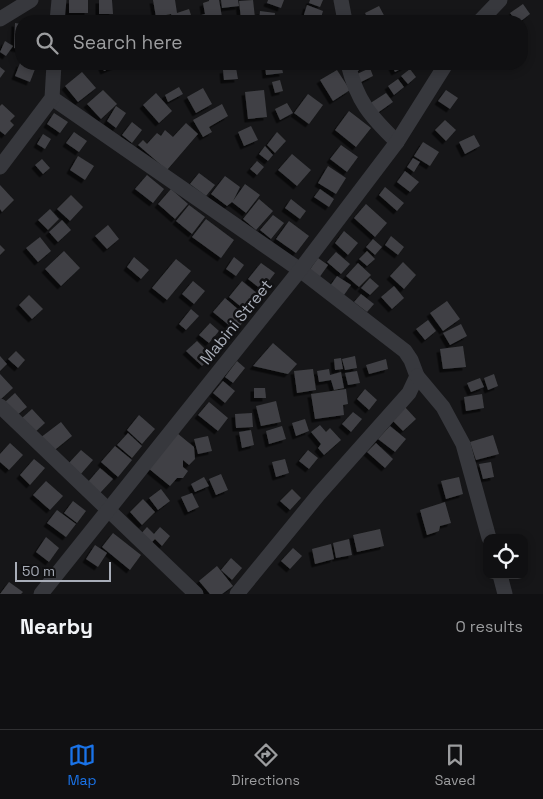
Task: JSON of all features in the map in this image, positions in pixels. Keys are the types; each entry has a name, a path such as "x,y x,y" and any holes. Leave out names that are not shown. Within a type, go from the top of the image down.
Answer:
{"street":[{"path":"0,19 31,0"},
{"path":"58,15 59,0"},
{"path":"341,0 344,15"},
{"path":"486,15 500,0"},
{"path":"0,167 52,98 54,70"},
{"path":"350,70 356,90 372,118 397,142"},
{"name":"Mabini Street","path":"41,594 300,270 397,142 442,70"},
{"path":"52,98 300,270 405,351 412,360 417,376 443,407 463,444 488,534"},
{"path":"237,594 319,494 409,393 417,376"},
{"path":"0,406 196,594"},
{"path":"501,579 505,594"}],"building":[{"path":"69,0 88,0 88,13 69,13"},
{"path":"99,0 112,0 113,14 99,14"},
{"path":"153,0 175,0 177,13 189,9 191,15 171,14 156,15"},
{"path":"219,0 222,15 201,15 205,14 203,3"},
{"path":"221,0 238,0 239,6 222,8"},
{"path":"253,0 255,15 241,15 239,1"},
{"path":"268,0 284,0 281,8 267,3"},
{"path":"310,0 323,0 320,7 309,3"},
{"path":"523,4 530,14 512,15 510,13"},
{"path":"307,5 323,11 322,15 304,15"},
{"path":"379,6 384,15 366,15 365,13"},
{"path":"260,11 275,13 275,15 260,15"},
{"path":"5,41 13,46 6,56 0,52"},
{"path":"0,67 5,71 0,78"},
{"path":"17,70 35,70 30,82 15,76"},
{"path":"223,70 236,70 238,79 224,80"},
{"path":"266,70 282,70 283,73 266,75"},
{"path":"337,70 350,90 333,101 320,80"},
{"path":"371,70 373,76 361,82 357,74"},
{"path":"411,70 416,77 408,84 401,76"},
{"path":"82,72 96,88 78,102 65,86"},
{"path":"398,79 404,87 394,95 388,86"},
{"path":"280,80 283,91 275,93 272,82"},
{"path":"179,87 183,94 168,102 165,95"},
{"path":"203,88 212,104 196,113 187,97"},
{"path":"103,90 117,104 101,119 87,104"},
{"path":"264,90 267,117 248,119 245,92"},
{"path":"446,90 458,98 450,109 438,101"},
{"path":"156,93 172,111 159,123 143,105"},
{"path":"386,93 393,102 376,114 369,104"},
{"path":"308,94 323,105 309,124 294,113"},
{"path":"287,103 293,113 280,120 275,109"},
{"path":"2,104 15,116 10,121 14,125 5,135 0,131 0,106"},
{"path":"222,104 228,116 209,127 212,132 203,137 193,120"},
{"path":"116,106 126,113 116,128 107,121"},
{"path":"349,111 371,128 356,147 335,130"},
{"path":"54,113 68,122 60,133 47,124"},
{"path":"445,120 456,130 446,141 435,130"},
{"path":"132,122 142,130 132,143 122,135"},
{"path":"186,123 198,134 167,170 138,145 143,140 147,144 157,133 161,136 165,130 173,137"},
{"path":"251,126 258,140 244,146 238,132"},
{"path":"74,132 87,141 79,152 66,143"},
{"path":"277,132 286,141 275,153 267,145"},
{"path":"43,134 51,139 45,149 37,144"},
{"path":"474,135 480,146 465,154 459,142"},
{"path":"423,142 439,152 430,166 414,156"},
{"path":"341,145 358,157 347,172 330,159"},
{"path":"265,146 273,155 268,161 259,154"},
{"path":"292,154 311,170 297,186 278,170"},
{"path":"78,156 94,166 85,180 70,170"},
{"path":"413,158 420,162 414,172 407,167"},
{"path":"42,159 50,168 43,174 35,165"},
{"path":"257,161 264,167 257,175 250,169"},
{"path":"328,166 346,178 336,194 318,183"},
{"path":"405,171 419,182 410,192 397,182"},
{"path":"199,173 215,185 206,196 190,184"},
{"path":"147,175 164,189 153,203 135,189"},
{"path":"225,176 240,187 233,201 245,184 260,195 246,213 232,202 227,206 211,194"},
{"path":"0,185 14,200 2,212 0,209"},
{"path":"385,187 404,203 397,211 379,195"},
{"path":"171,189 188,204 175,219 158,204"},
{"path":"320,189 334,199 329,207 314,197"},
{"path":"71,195 83,207 70,221 57,209"},
{"path":"259,199 273,211 256,230 243,219"},
{"path":"291,199 306,211 300,219 285,208"},
{"path":"366,204 387,223 375,237 354,218"},
{"path":"189,205 205,217 192,234 176,221"},
{"path":"50,209 59,219 48,230 38,220"},
{"path":"273,215 284,223 271,239 260,230"},
{"path":"206,219 234,240 221,258 192,237"},
{"path":"62,220 71,230 58,242 49,232"},
{"path":"289,221 309,236 296,253 276,239"},
{"path":"108,225 119,239 107,249 95,236"},
{"path":"344,231 358,243 348,255 335,243"},
{"path":"391,236 404,247 398,255 385,245"},
{"path":"40,237 51,251 38,262 26,248"},
{"path":"373,239 382,247 375,255 366,247"},
{"path":"0,245 5,250 0,255"},
{"path":"64,251 80,268 61,286 45,269"},
{"path":"367,251 375,259 367,266 359,259"},
{"path":"336,252 350,264 341,274 327,262"},
{"path":"134,257 149,270 141,279 127,267"},
{"path":"234,257 244,265 236,276 226,269"},
{"path":"318,258 328,265 319,278 309,271"},
{"path":"176,259 191,271 167,300 152,288"},
{"path":"403,262 416,275 404,289 390,276"},
{"path":"261,263 275,273 262,290 248,279"},
{"path":"358,263 371,275 359,287 346,276"},
{"path":"337,276 351,285 344,295 330,286"},
{"path":"370,278 379,286 370,295 361,288"},
{"path":"193,281 205,291 194,304 182,294"},
{"path":"242,281 263,298 250,314 229,297"},
{"path":"394,286 404,298 392,309 381,297"},
{"path":"361,294 374,304 367,312 354,302"},
{"path":"29,295 43,309 32,319 19,305"},
{"path":"225,298 247,317 236,331 213,312"},
{"path":"447,301 460,319 443,331 430,313"},
{"path":"191,309 199,316 186,330 179,324"},
{"path":"428,320 436,331 425,340 416,329"},
{"path":"210,323 219,331 209,343 199,335"},
{"path":"461,324 467,336 450,345 443,333"},
{"path":"197,341 212,356 202,366 186,351"},
{"path":"273,343 297,364 288,374 253,366"},
{"path":"463,346 466,367 443,369 440,349"},
{"path":"16,351 25,360 18,368 8,359"},
{"path":"0,356 7,364 0,371"},
{"path":"355,356 357,368 345,370 342,359"},
{"path":"341,358 343,369 335,370 334,359"},
{"path":"386,359 388,369 369,374 366,365"},
{"path":"237,361 245,368 233,383 225,377"},
{"path":"313,369 316,390 297,393 294,371"},
{"path":"329,369 330,375 341,372 344,388 334,390 331,380 319,382 317,371"},
{"path":"357,371 360,383 348,385 345,373"},
{"path":"0,374 13,388 0,400"},
{"path":"494,374 498,386 488,390 484,378"},
{"path":"480,378 484,387 471,392 467,383"},
{"path":"223,381 235,391 225,403 213,393"},
{"path":"254,388 265,388 266,398 254,398"},
{"path":"346,389 348,404 343,405 344,415 315,419 311,394"},
{"path":"365,389 377,400 369,410 357,399"},
{"path":"15,393 27,407 16,416 4,403"},
{"path":"482,394 484,408 466,411 464,397"},
{"path":"276,401 281,422 261,426 256,406"},
{"path":"209,402 228,418 218,431 198,415"},
{"path":"404,406 416,419 403,431 391,419"},
{"path":"32,409 45,423 34,433 21,419"},
{"path":"353,412 362,419 351,432 342,424"},
{"path":"252,413 253,427 236,428 235,414"},
{"path":"139,415 155,429 142,444 127,430"},
{"path":"305,419 309,431 296,436 292,423"},
{"path":"61,422 72,436 51,453 40,438"},
{"path":"320,425 326,432 330,428 341,440 324,455 318,448 321,444 311,432"},
{"path":"282,426 286,439 269,444 266,431"},
{"path":"390,426 406,439 395,452 378,439"},
{"path":"251,430 254,445 242,448 239,432"},
{"path":"128,433 142,446 132,458 117,445"},
{"path":"177,433 194,447 195,459 189,465 183,460 183,467 188,471 183,478 177,478 170,486 148,468"},
{"path":"493,435 499,454 476,460 470,442"},
{"path":"208,436 212,451 198,454 194,439"},
{"path":"10,443 23,455 9,470 0,462 0,454"},
{"path":"376,443 393,459 385,468 367,452"},
{"path":"115,446 132,460 118,477 101,462"},
{"path":"81,450 93,460 80,475 68,464"},
{"path":"308,450 318,458 309,469 299,461"},
{"path":"34,459 45,468 30,485 20,475"},
{"path":"285,459 289,473 276,477 272,462"},
{"path":"491,462 494,477 483,479 479,464"},
{"path":"100,468 113,479 100,493 88,482"},
{"path":"221,474 228,490 216,495 209,479"},
{"path":"204,477 209,486 195,492 191,484"},
{"path":"459,477 463,494 446,499 441,481"},
{"path":"46,481 63,496 50,510 33,495"},
{"path":"161,489 170,501 158,510 149,498"},
{"path":"292,489 301,498 290,510 280,501"},
{"path":"192,493 199,507 188,512 181,497"},
{"path":"143,499 155,512 142,525 130,512"},
{"path":"73,501 86,511 77,523 64,513"},
{"path":"445,502 451,523 440,526 439,531 427,535 420,510"},
{"path":"57,510 76,524 66,537 47,523"},
{"path":"147,527 154,534 160,527 170,536 162,546 155,539 150,544 140,535"},
{"path":"380,529 384,546 357,552 353,535"},
{"path":"113,533 141,555 130,570 102,547"},
{"path":"46,537 59,548 49,562 36,552"},
{"path":"349,539 352,555 336,558 333,543"},
{"path":"331,544 334,559 315,564 312,549"},
{"path":"95,545 107,553 98,567 86,559"},
{"path":"293,548 302,556 290,569 281,561"},
{"path":"231,558 242,568 232,580 221,570"},
{"path":"217,566 233,586 222,594 210,594 199,581"},
{"path":"9,582 23,592 21,594 0,594"}]}
